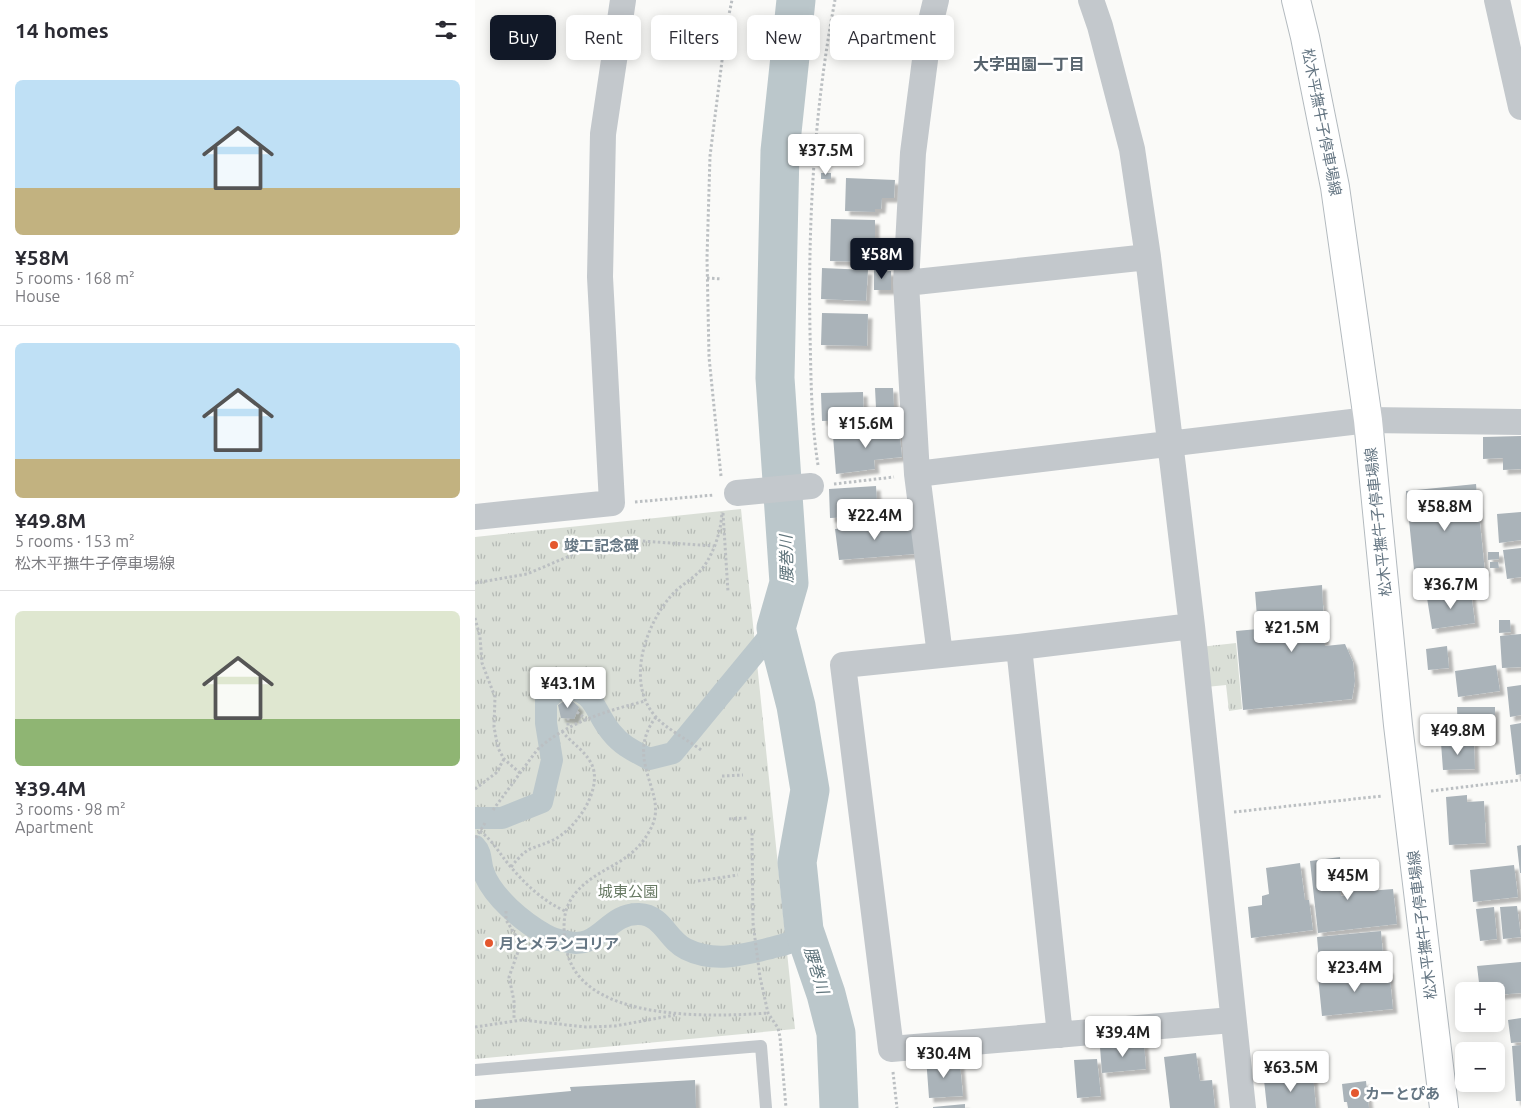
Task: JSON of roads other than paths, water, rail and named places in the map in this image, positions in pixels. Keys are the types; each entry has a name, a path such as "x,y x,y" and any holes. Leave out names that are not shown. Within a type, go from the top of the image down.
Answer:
{"main road":[{"name":"松木平撫牛子停車場線","path":"1296,0 1335,187 1368,420 1406,793 1444,1108"}],"street":[{"path":"475,517 612,503 600,277 603,134 623,0"},
{"path":"936,0 929,29 913,153 906,283 917,474 940,655"},
{"path":"1091,0 1100,26 1132,149 1148,257 1192,626 1232,1020 1243,1108"},
{"path":"1497,0 1521,107"},
{"path":"906,283 1148,257"},
{"path":"917,474 1368,420 1521,422"},
{"path":"725,496 816,486"},
{"path":"1192,626 1019,648 843,665 891,1049 1232,1020"},
{"path":"1019,648 1060,1035"}],"lane":[{"path":"475,1070 761,1046 766,1108"}],"waterway":[{"name":"腰巻川","path":"796,0 780,151 775,378 789,583 776,628 796,706 810,790 797,862 804,930 826,994 836,1033 839,1108"},
{"path":"475,818 502,818 542,802 552,760 546,723 546,700 562,687 573,689 588,697 611,732 619,741 633,751 649,759 673,753 776,628"},
{"path":"475,846 479,852 487,881 509,908 537,930 559,940 576,943 586,941 595,937 618,919 628,915 639,914 647,915 654,919 674,940 686,949 707,956 718,957 750,953 788,943 804,930"}],"place":[{"name":"竣工記念碑","path":"554,545"},
{"name":"月とメランコリア","path":"489,943"},
{"name":"カーとぴあ","path":"1355,1093"}],"district":[{"name":"大字田園一丁目","path":"1029,64"}],"park label":[{"name":"城東公園","path":"628,891"}]}
